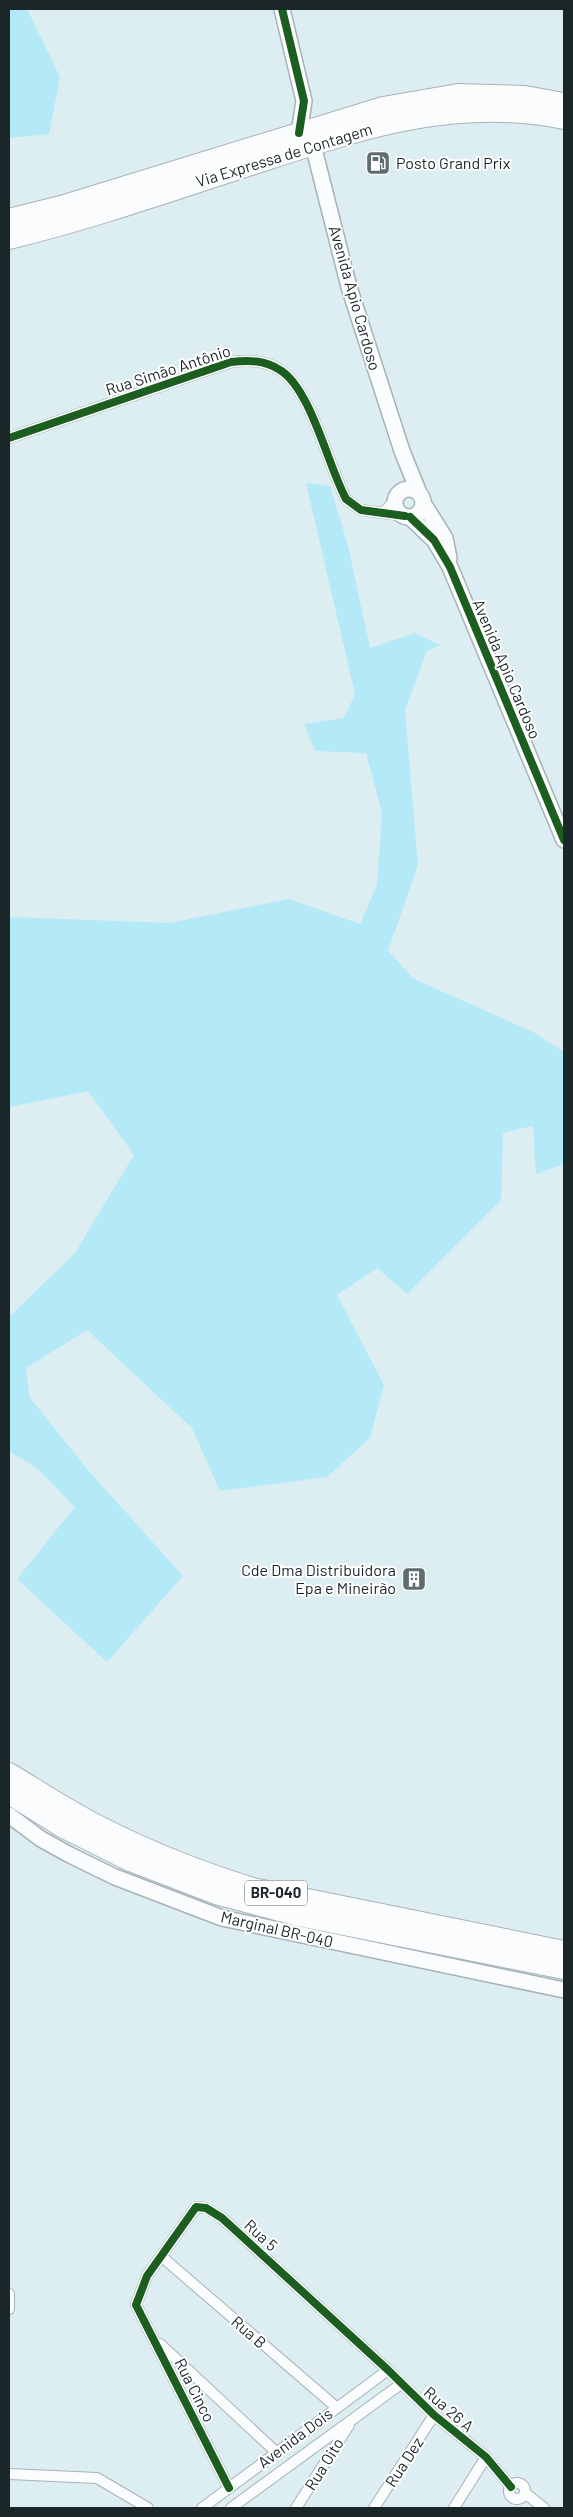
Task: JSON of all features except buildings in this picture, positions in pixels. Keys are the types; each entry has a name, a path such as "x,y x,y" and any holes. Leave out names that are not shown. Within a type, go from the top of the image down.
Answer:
{"highway":[{"name":"Via Expressa de Contagem","path":"9,239 68,225 306,139 323,126 383,107 458,94 525,96 564,103"},
{"name":"Via Expressa de Contagem","path":"9,219 306,139 388,123 458,111 531,112 564,119"},
{"name":"BR-040","path":"9,1773 101,1827 163,1856 207,1873 254,1888 535,1955 564,1969"},
{"name":"BR-040","path":"9,1794 62,1827 130,1861 216,1894 299,1916 535,1955 564,1949"},
{"path":"535,1955 564,1975"}],"street":[{"path":"282,9 304,102 306,139"},
{"path":"304,102 323,126"},
{"name":"Avenida Apio Cardoso","path":"306,139 349,287 402,451 421,498 445,538 450,567"},
{"name":"Rua Simão Antônio","path":"9,438 231,362 252,360 280,370 297,386 346,500 360,510 384,512 407,517"},
{"name":"Avenida Apio Cardoso","path":"398,496 402,485 402,451"},
{"path":"384,512 398,496 409,490 421,498 420,513 407,517 397,509 398,496"},
{"name":"Avenida Apio Cardoso","path":"407,517 434,540 450,567 564,840"},
{"name":"Marginal BR-040","path":"9,1815 41,1839 115,1877 222,1918 564,1990"},
{"name":"Rua 5","path":"136,2305 147,2276 191,2212 196,2207 206,2208 222,2218 388,2370"},
{"name":"Rua B","path":"162,2256 336,2407"},
{"path":"9,2294 9,2309"},
{"name":"Rua Cinco","path":"136,2305 229,2488"},
{"path":"154,2339 276,2452"},
{"name":"Rua 26 A","path":"388,2370 434,2415 486,2457 512,2486 511,2496 519,2501"},
{"name":"Avenida Dois","path":"202,2508 388,2370"},
{"name":"Avenida Dois","path":"231,2508 401,2384"},
{"name":"Rua Dez","path":"374,2508 434,2415"},
{"name":"Rua Oito","path":"296,2508 352,2420"},
{"path":"454,2508 486,2457"},
{"path":"9,2474 97,2478 148,2508"},
{"path":"519,2501 540,2505"}],"shaded area":[{"path":"9,9 27,9 60,77 49,134 9,138"},
{"path":"306,483 330,486 348,546 370,648 415,633 440,645 427,651 405,710 418,865 388,951 414,979 533,1032 564,1052 564,1164 536,1174 533,1126 503,1133 501,1200 407,1294 377,1268 337,1295 384,1385 370,1438 327,1477 220,1491 192,1428 87,1330 26,1368 30,1398 88,1470 183,1576 107,1662 17,1579 75,1507 38,1469 9,1451 9,1317 75,1253 134,1155 88,1091 9,1107 9,917 170,923 289,899 360,924 377,885 382,813 366,753 315,751 304,724 344,718 355,694"}],"cycle path":[{"path":"282,9 304,101 299,133"},
{"path":"9,438 231,362 250,361 263,363 280,370 291,380 301,394 310,410 346,499 361,510 405,516"},
{"path":"410,517 434,540 450,567 564,840"},
{"path":"229,2488 136,2305 147,2276 196,2207 206,2208 222,2218 388,2370 434,2415 486,2457 511,2487"}],"place":[{"name":"Posto Grand Prix","path":"378,163"},
{"name":"Cde Dma Distribuidora Epa e Mineirão","path":"414,1579"}]}
